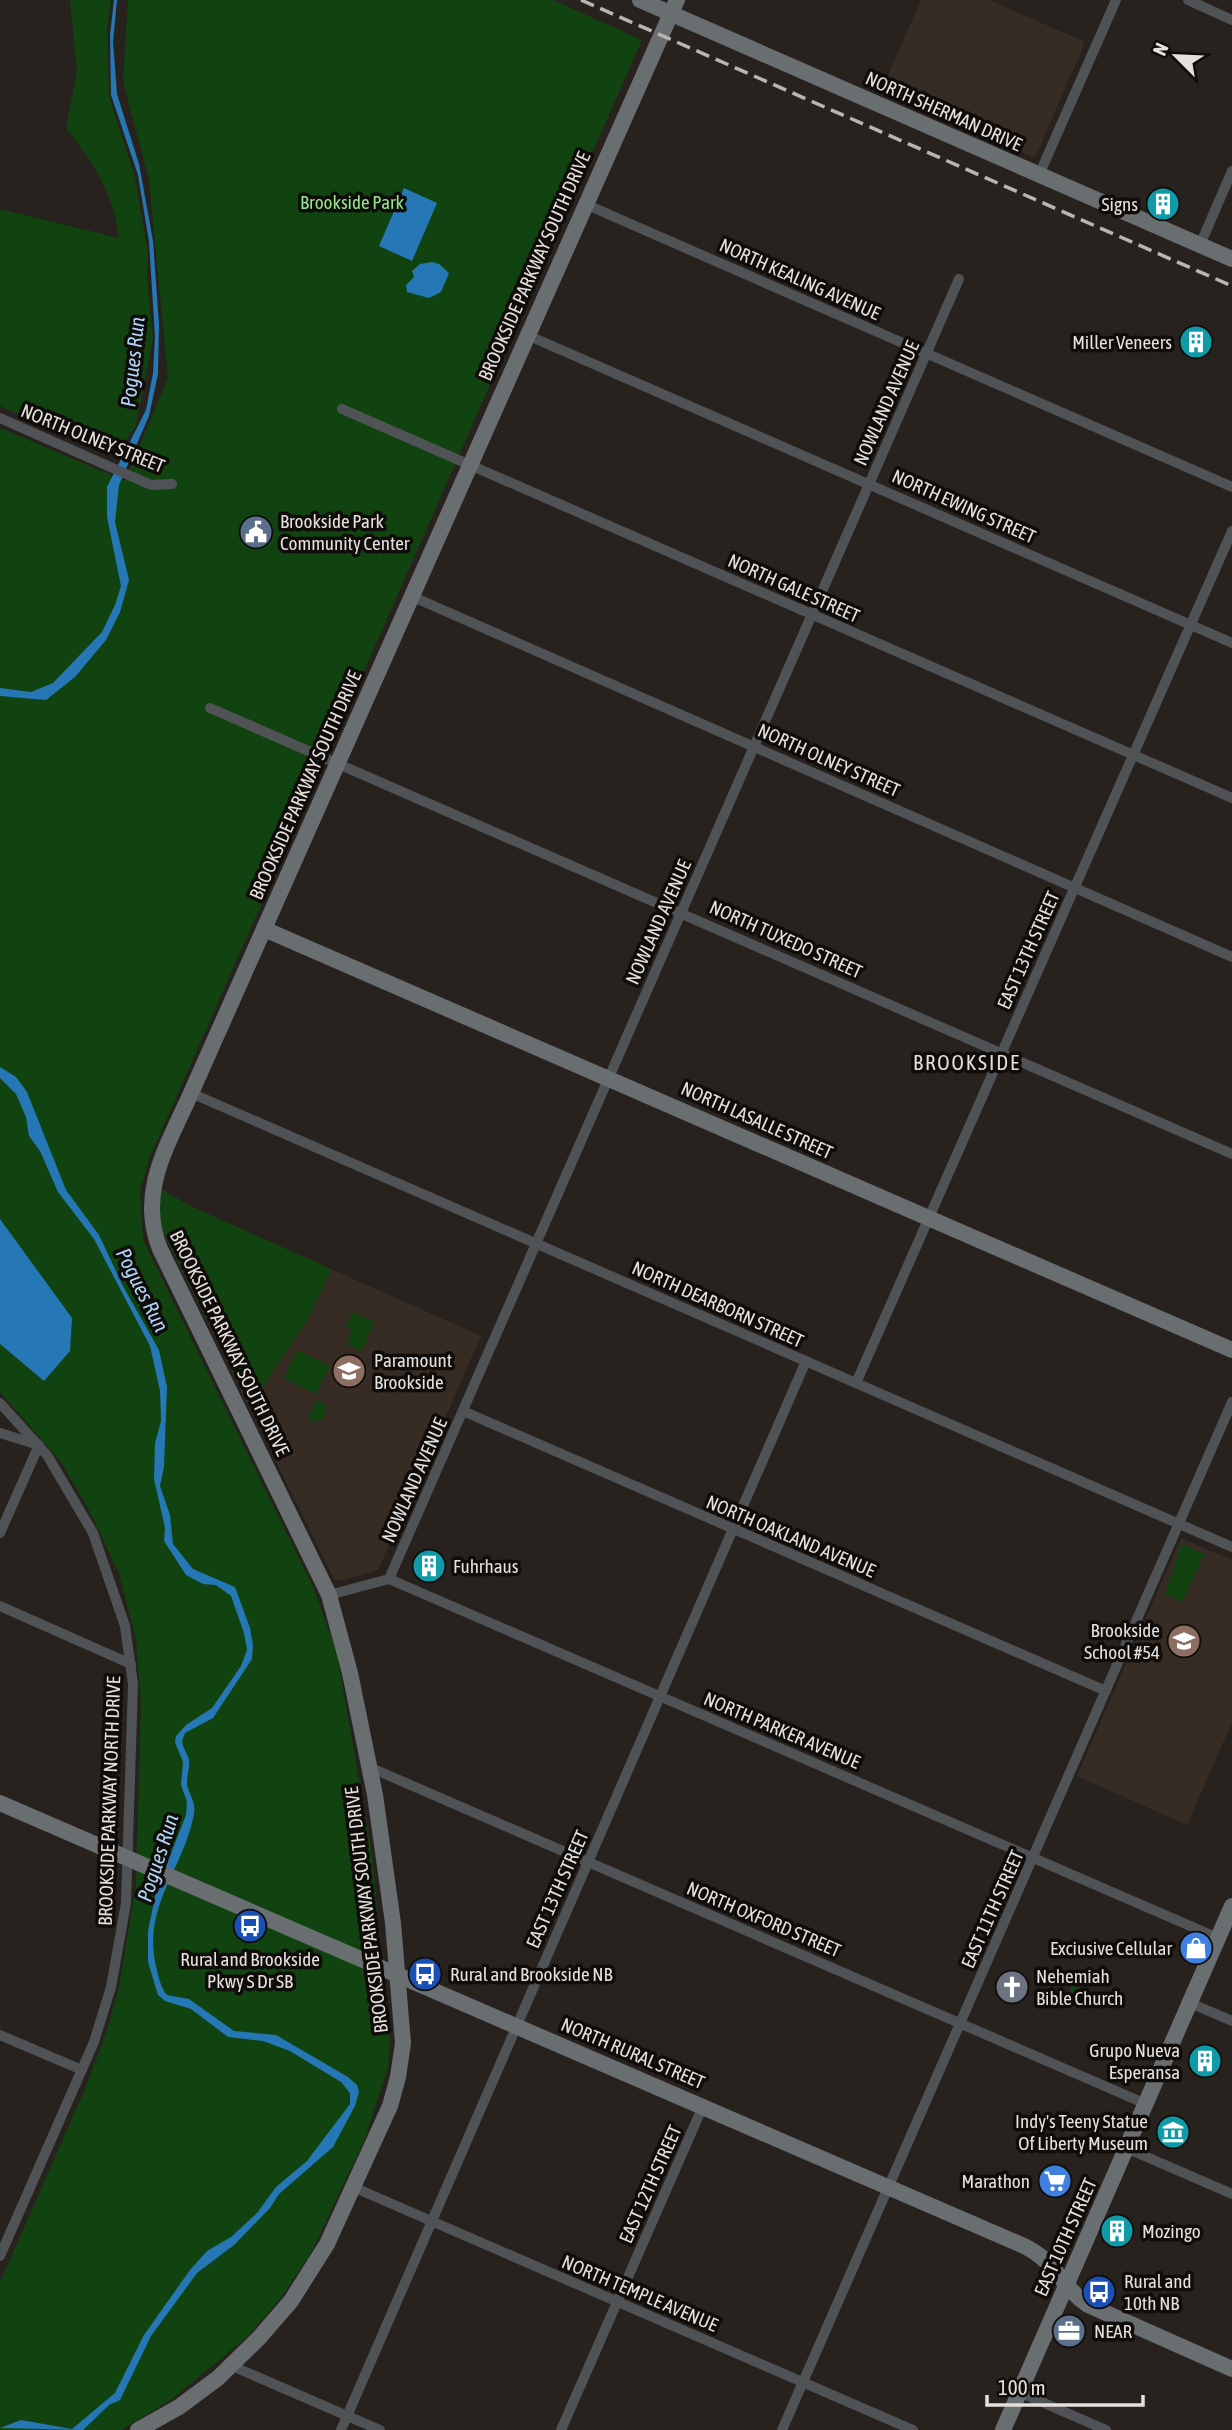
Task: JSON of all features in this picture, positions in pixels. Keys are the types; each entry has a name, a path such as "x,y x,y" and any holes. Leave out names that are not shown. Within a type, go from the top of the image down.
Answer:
{"main road":[{"name":"NORTH SHERMAN DRIVE","path":"640,0 674,7 1039,175 1232,260"},
{"name":"BROOKSIDE PARKWAY SOUTH DRIVE","path":"138,2430 179,2407 232,2366 273,2324 296,2294 327,2244 390,2106 398,2077 403,2037 382,1842 369,1768 329,1595 154,1235 150,1206 152,1185 674,7"},
{"name":"NORTH LASALLE STREET","path":"264,929 1232,1350"},
{"name":"NORTH RURAL STREET","path":"0,1802 1034,2251 1054,2266 1088,2305 1232,2369"},
{"name":"EAST 10TH STREET","path":"1003,2430 1232,1906"}],"street":[{"path":"1039,175 1116,0"},
{"path":"1188,0 1232,19"},
{"path":"1200,245 1232,171"},
{"name":"NORTH KEALING AVENUE","path":"585,204 1232,487"},
{"name":"NOWLAND AVENUE","path":"389,1579 959,279"},
{"name":"NORTH EWING STREET","path":"527,335 1232,643"},
{"name":"NORTH GALE STREET","path":"342,409 1232,798"},
{"name":"NORTH OLNEY STREET","path":"0,418 151,485 162,487 172,484"},
{"name":"EAST 13TH STREET","path":"856,1383 1232,531"},
{"name":"NORTH OLNEY STREET","path":"411,596 1232,957"},
{"name":"NORTH TUXEDO STREET","path":"210,708 1232,1154"},
{"name":"NORTH DEARBORN STREET","path":"191,1093 1232,1547"},
{"name":"EAST 13TH STREET","path":"341,2430 806,1361"},
{"name":"EAST 11TH STREET","path":"782,2430 1232,1402"},
{"name":"BROOKSIDE PARKWAY NORTH DRIVE","path":"0,1403 39,1445 66,1483 93,1533 125,1626 131,1664 126,1903 117,1957 99,2028 0,2256"},
{"name":"NORTH OAKLAND AVENUE","path":"463,1411 1106,1691"},
{"path":"0,1433 39,1445 0,1533"},
{"path":"329,1595 389,1579"},
{"name":"NORTH PARKER AVENUE","path":"389,1579 1218,1938"},
{"path":"0,1606 131,1664"},
{"name":"NORTH OXFORD STREET","path":"369,1768 1146,2104"},
{"path":"1190,2003 1232,2021"},
{"path":"0,2035 82,2070"},
{"name":"EAST 12TH STREET","path":"561,2430 703,2106"},
{"path":"1126,2148 1232,2194"},
{"name":"NORTH TEMPLE AVENUE","path":"353,2188 913,2430"},
{"path":"232,2366 380,2430"},
{"path":"1019,2392 1106,2430"}],"shaded area":[{"path":"921,0 989,0 1085,42 1035,158 881,91"},
{"name":"Paramount Brookside","path":"161,1189 190,1206 481,1336 378,1570 341,1581 334,1579 163,1232"},
{"name":"Brookside School #54","path":"1181,1538 1232,1560 1232,1722 1187,1825 1077,1776"}],"green space":[{"path":"70,0 111,0 107,28 109,96 135,177 148,253 147,280 153,338 136,426 114,457 0,406 0,209 119,238 112,207 101,179 66,128 77,71"},
{"name":"Brookside Park","path":"128,0 553,0 642,40 149,1159 140,1190 143,1240 313,1587 337,1654 372,1855 390,2044 388,2067 364,2141 310,2255 280,2299 247,2337 172,2399 121,2430 0,2430 0,2282 82,2096 105,2037 119,1987 136,1885 141,1703 136,1639 119,1573 88,1508 61,1462 0,1392 0,428 125,481 168,378 149,179 123,82"},
{"path":"161,1189 190,1206 331,1269 310,1316 250,1406 163,1232 159,1211"},
{"path":"352,1312 374,1322 362,1351 348,1345 351,1329 346,1327"},
{"path":"297,1350 330,1366 316,1394 284,1378"},
{"path":"316,1400 327,1405 322,1421 318,1419 316,1422 308,1418"},
{"path":"1182,1544 1204,1554 1182,1602 1165,1594"},
{"path":"1072,1985 1084,1991 1076,2009 1063,2004"}],"water":[{"path":"114,0 117,0 113,42 117,94 139,164 153,241 159,324 158,374 149,416 119,485 115,522 129,580 120,612 106,640 75,677 46,700 0,696 0,688 31,692 53,683 102,632 121,586 107,517 107,487 146,410 153,373 155,337 149,241 138,175 111,95 110,35"},
{"path":"404,188 437,203 412,261 379,246"},
{"path":"420,264 439,264 449,273 441,292 429,298 407,292 406,285 414,277 412,271"},
{"path":"0,1067 16,1077 27,1092 66,1190 99,1235 124,1288 159,1350 167,1387 164,1467 160,1486 170,1515 173,1544 193,1569 235,1587 250,1628 253,1645 252,1659 213,1718 185,1733 182,1741 189,1761 187,1785 194,1810 189,1834 165,1889 154,1927 153,1948 160,1983 167,1995 189,1999 234,2031 276,2035 348,2077 357,2085 359,2092 355,2106 333,2147 279,2194 270,2208 234,2245 197,2273 151,2336 120,2400 109,2405 83,2430 0,2428 21,2420 72,2429 115,2393 144,2335 190,2270 207,2251 231,2237 257,2213 276,2187 307,2161 350,2104 350,2093 341,2082 290,2051 263,2041 228,2037 191,2009 165,2001 158,1995 148,1962 148,1931 156,1892 186,1815 187,1802 181,1785 183,1762 175,1742 176,1736 186,1725 212,1708 241,1666 247,1650 231,1596 216,1585 203,1584 186,1575 164,1541 165,1528 154,1479 155,1443 161,1421 160,1391 150,1346 94,1239 58,1192 40,1151 29,1136 26,1117 16,1094 0,1078"},
{"path":"0,1219 72,1318 70,1351 44,1381 0,1344"}],"railway":[{"path":"581,0 1232,286"}],"place":[{"name":"Signs","path":"1163,204"},
{"name":"Miller Veneers","path":"1196,342"},
{"name":"Brookside Park Community Center","path":"256,532"},
{"name":"Paramount Brookside","path":"349,1371"},
{"name":"Fuhrhaus","path":"429,1566"},
{"name":"Brookside School #54","path":"1184,1641"},
{"name":"Rural and Brookside Pkwy S Dr SB","path":"250,1926"},
{"name":"Exciusive Cellular","path":"1196,1948"},
{"name":"Rural and Brookside NB","path":"425,1974"},
{"name":"Nehemiah Bible Church","path":"1012,1987"},
{"name":"Grupo Nueva Esperansa","path":"1205,2061"},
{"name":"Indy's Teeny Statue Of Liberty Museum","path":"1173,2132"},
{"name":"Marathon","path":"1055,2181"},
{"name":"Mozingo","path":"1117,2231"},
{"name":"Rural and 10th NB","path":"1099,2292"},
{"name":"NEAR","path":"1069,2331"}],"district":[{"name":"BROOKSIDE","path":"967,1063"}],"water label":[{"name":"Pogues Run","path":"133,362"},
{"name":"Pogues Run","path":"142,1290"},
{"name":"Pogues Run","path":"158,1858"}]}
